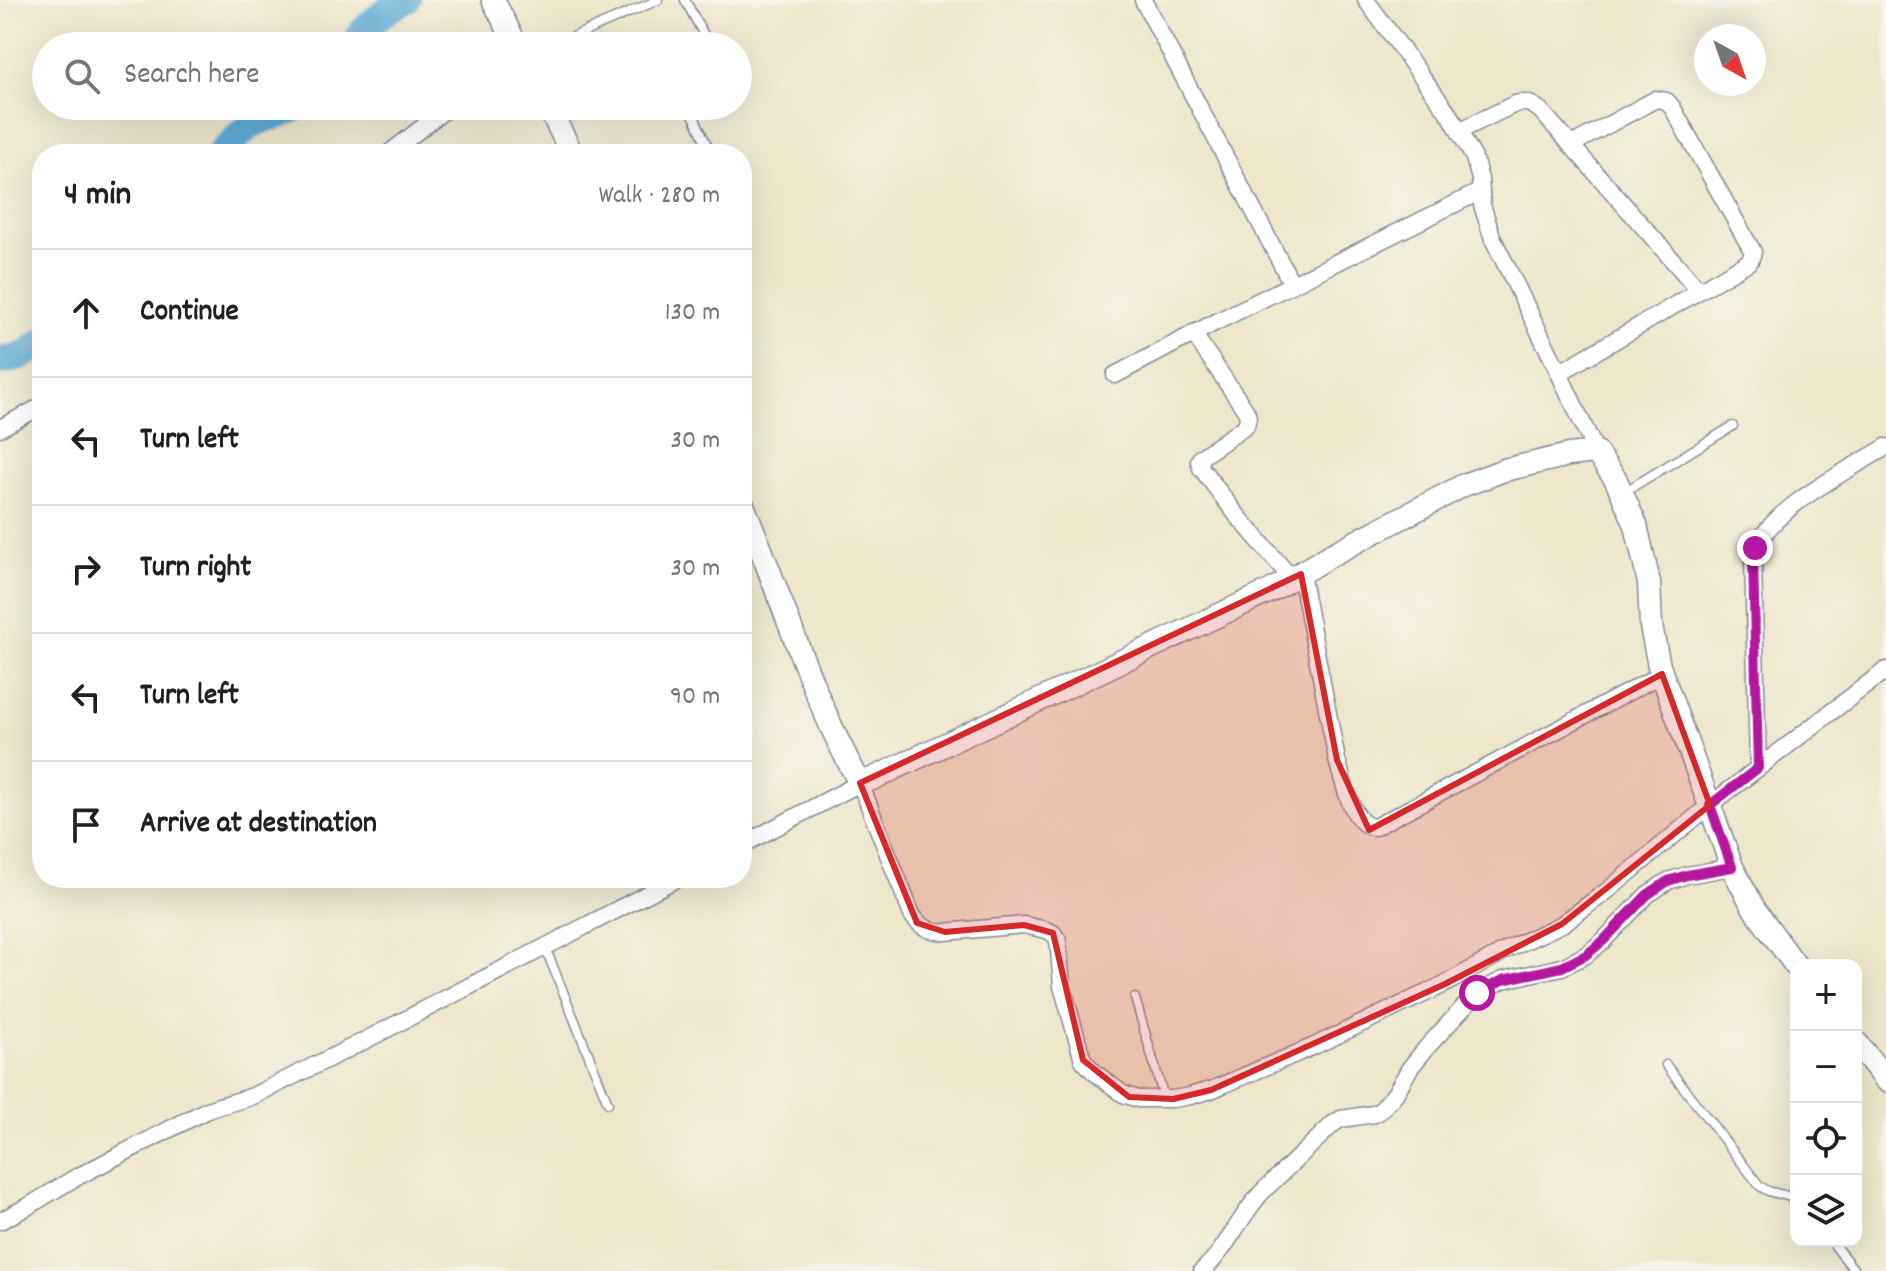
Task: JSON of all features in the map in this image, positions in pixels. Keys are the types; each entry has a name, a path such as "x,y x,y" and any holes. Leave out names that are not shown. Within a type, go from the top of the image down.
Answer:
{"street":[{"path":"493,0 510,32"},
{"path":"1143,0 1292,284"},
{"path":"1366,0 1452,118 1474,158 1482,205 1493,239 1596,452 1616,480 1636,525 1649,583 1651,626 1662,674 1732,867 1755,910 1791,959"},
{"path":"1559,373 1750,261 1753,252 1667,101 1656,99 1571,145"},
{"path":"1459,131 1515,104 1525,102 1533,105 1699,290"},
{"path":"401,144 432,120"},
{"path":"555,120 567,144"},
{"path":"1115,375 1193,333 1481,191"},
{"path":"1193,333 1248,417 1246,426 1201,457 1201,468 1236,514 1296,576 1337,760 1346,790 1364,825 1370,828 1388,820 1662,674"},
{"path":"0,428 32,411"},
{"path":"1758,768 1755,548 1780,515 1886,447"},
{"path":"752,840 860,783 1272,590 1369,534 1464,485 1504,470 1596,452"},
{"path":"752,528 811,678 839,744 860,783 917,923 932,931 945,932 1024,925 1053,933 1058,940 1062,986 1083,1060 1123,1094 1138,1099 1190,1096 1211,1090 1312,1047 1562,924 1886,670"},
{"path":"1202,1271 1218,1254 1261,1193 1333,1124 1346,1117 1374,1114 1388,1104 1427,1047 1477,993 1503,980 1562,967 1586,955 1647,895 1668,881 1732,867"},
{"path":"0,1221 73,1179 205,1111 253,1096 659,888"},
{"path":"1862,1050 1886,1080"}],"lane":[{"path":"584,32 658,0"},
{"path":"685,0 702,32"},
{"path":"696,120 706,144"},
{"path":"1622,493 1733,426"},
{"path":"545,946 608,1103"},
{"path":"1135,998 1165,1099"},
{"path":"1666,1065 1759,1185 1766,1191 1790,1196"},
{"path":"1836,1247 1855,1271"}],"highlighted area":[{"path":"1301,574 1337,760 1369,830 1662,674 1710,805 1562,924 1445,984 1211,1090 1173,1099 1129,1097 1083,1060 1053,933 1024,925 945,932 917,923 860,783"}],"waterway":[{"path":"362,32 390,8 407,0"},
{"path":"230,144 261,120"},
{"path":"0,361 32,350"}],"route":[{"path":"1477,993 1503,980 1574,963 1603,941 1658,886 1687,875 1732,867 1710,805 1758,768 1755,548"}]}
